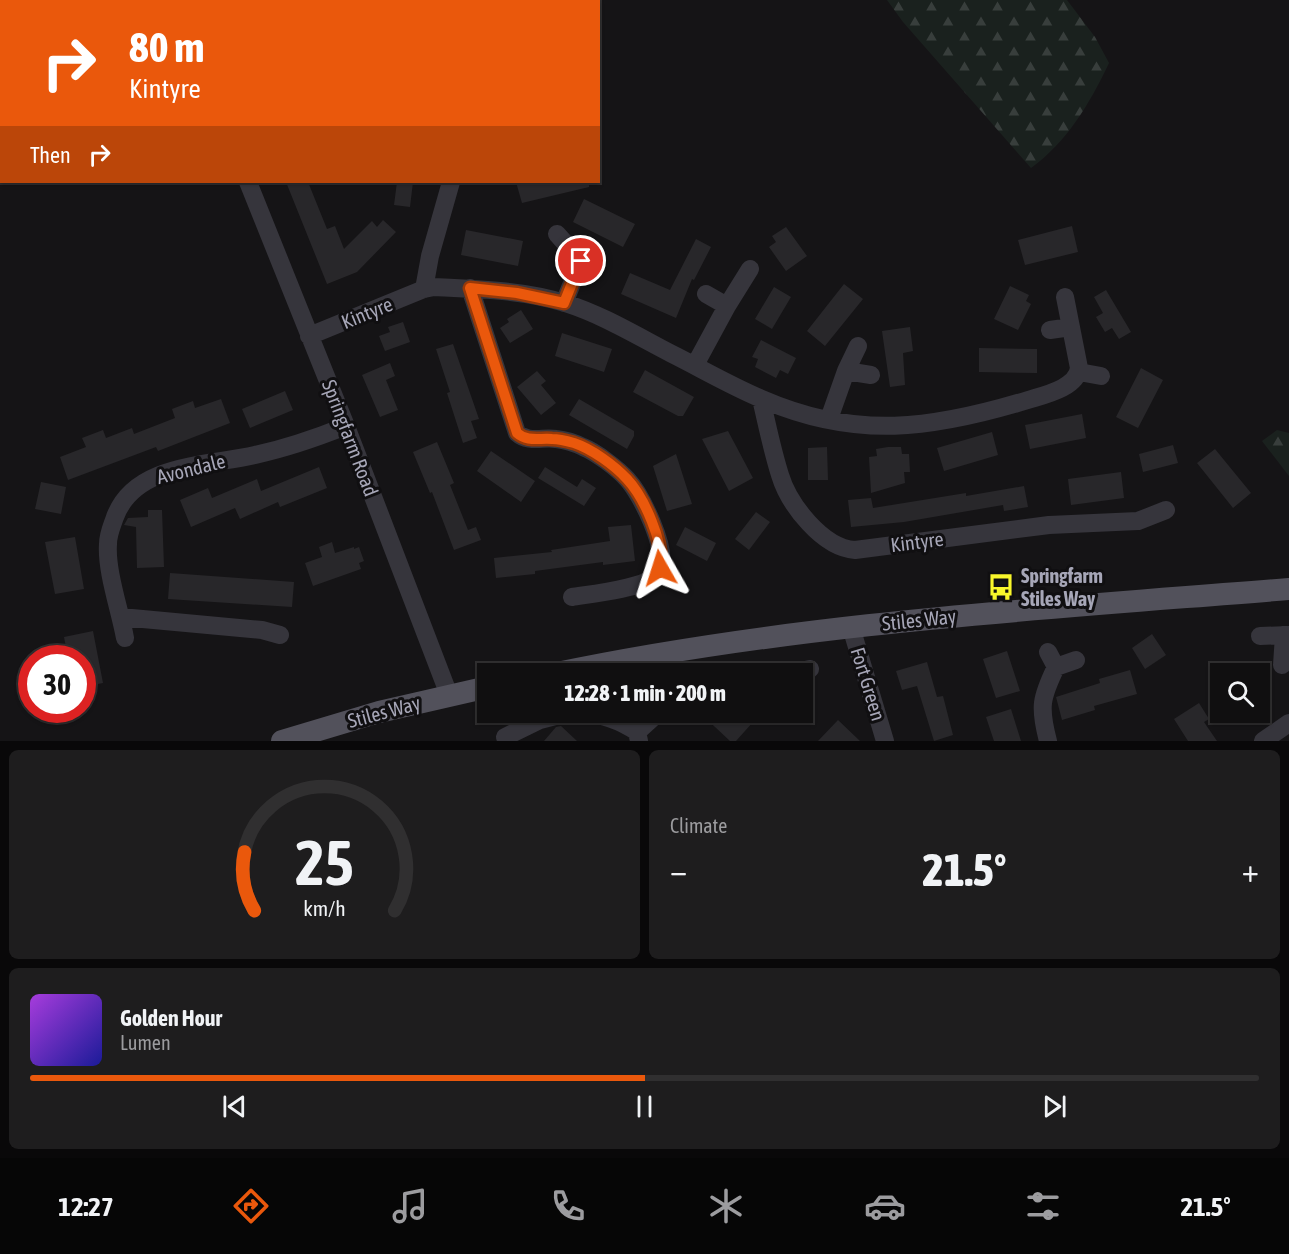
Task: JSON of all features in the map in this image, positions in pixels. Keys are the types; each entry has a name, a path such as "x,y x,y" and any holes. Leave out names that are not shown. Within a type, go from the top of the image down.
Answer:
{"main road":[{"name":"Stiles Way","path":"611,663 717,643 850,627 962,615 1289,590"},
{"name":"Stiles Way","path":"282,741 379,712 477,689"}],"street":[{"name":"Springfarm Road","path":"248,183 346,426 449,695"},
{"path":"424,289 430,256 451,183"},
{"path":"557,234 581,261 564,303"},
{"path":"695,365 750,269"},
{"name":"Kintyre","path":"309,336 424,289 470,288 517,293 564,303 600,316 761,399 793,411 868,426 886,427 948,422 1032,399 1068,385 1079,372"},
{"path":"470,288 517,433 524,438 555,439 585,447 616,470 627,479 637,493 657,538 662,562 652,578 638,585 572,597"},
{"path":"706,294 727,306"},
{"path":"1065,297 1079,372 1101,376"},
{"path":"1050,330 1071,327"},
{"path":"829,419 846,371 858,346"},
{"path":"846,371 871,375"},
{"name":"Kintyre","path":"761,399 780,476 788,493 811,525 824,538 845,549 855,550 1049,525 1138,521 1166,510"},
{"name":"Avondale","path":"125,638 108,557 108,542 117,511 134,489 163,473 253,456 307,442 346,426"},
{"path":"121,616 262,630 280,635"},
{"name":"Fort Green","path":"850,627 885,741"},
{"path":"1260,636 1286,635 1282,665"},
{"path":"1048,741 1042,704 1052,659 1076,660"},
{"path":"508,741 506,737 534,723"},
{"path":"618,723 638,736 649,723"},
{"path":"1263,741 1289,723"}],"green space":[{"path":"887,0 1067,0 1095,37 1109,63 1076,121 1056,146 1031,168 903,22"},
{"path":"1277,430 1289,433 1289,476 1262,441"}],"building":[{"path":"286,183 308,183 327,229 335,226 344,249 372,221 377,227 383,220 396,232 357,272 327,284"},
{"path":"397,183 413,183 410,207 394,205"},
{"path":"516,183 589,183 589,187 522,203"},
{"path":"584,199 635,224 623,247 573,222"},
{"path":"1072,226 1078,252 1025,265 1018,240"},
{"path":"786,227 807,256 786,271 769,247 776,242 772,236"},
{"path":"466,230 523,241 518,266 461,255"},
{"path":"696,239 711,247 694,280 692,279 676,318 621,294 630,273 670,290"},
{"path":"844,284 863,299 825,346 807,331"},
{"path":"1010,286 1029,295 1026,301 1031,304 1018,330 994,319"},
{"path":"774,287 791,297 772,329 755,319"},
{"path":"1106,290 1131,332 1119,339 1112,328 1105,332 1096,317 1103,313 1094,297"},
{"path":"521,310 533,329 510,343 500,328 509,322 507,319"},
{"path":"403,322 410,342 385,351 379,336 390,332 388,327"},
{"path":"910,327 913,351 903,353 905,385 890,387 882,331"},
{"path":"562,333 612,349 604,372 555,356"},
{"path":"761,340 796,358 788,374 780,370 776,378 755,367 758,359 752,357"},
{"path":"453,344 479,419 471,421 477,438 463,443 436,349"},
{"path":"979,348 1037,349 1037,373 979,372"},
{"path":"390,363 395,376 386,380 398,410 380,417 362,375"},
{"path":"1141,368 1163,380 1138,428 1116,417"},
{"path":"645,370 694,397 683,416 678,416 633,392"},
{"path":"537,371 546,381 541,385 556,403 541,415 517,387"},
{"path":"285,391 293,410 250,428 242,409"},
{"path":"221,399 230,423 158,451 156,447 68,480 60,457 86,447 82,438 103,430 106,438 132,428 134,434 175,418 172,409 193,401 195,408"},
{"path":"579,399 634,431 634,436 627,449 569,415"},
{"path":"1082,414 1086,438 1030,449 1025,425"},
{"path":"728,431 753,478 729,491 702,439"},
{"path":"992,432 998,455 944,471 937,448"},
{"path":"437,442 454,483 450,485 468,530 476,527 481,540 454,550 432,492 430,493 413,452"},
{"path":"1173,445 1178,463 1143,472 1139,454"},
{"path":"827,447 828,480 808,480 808,448"},
{"path":"901,447 902,454 909,454 910,472 904,472 905,483 871,493 869,457 877,456 876,449"},
{"path":"1215,449 1251,493 1233,508 1197,463"},
{"path":"491,451 535,481 521,502 477,471"},
{"path":"676,454 692,504 667,511 653,466"},
{"path":"319,467 327,488 280,507 278,502 240,519 235,508 191,527 180,500 208,488 212,498 257,479 261,491"},
{"path":"545,467 577,487 582,479 596,488 584,506 538,478"},
{"path":"1121,472 1124,498 1071,505 1068,479"},
{"path":"41,482 66,487 61,514 35,509"},
{"path":"1024,486 1028,507 1004,511 1003,505 904,522 851,527 848,500 871,498 873,508"},
{"path":"148,510 162,510 164,567 137,568 136,527 124,525 128,518 148,517"},
{"path":"756,512 770,522 749,550 735,539"},
{"path":"631,525 635,561 603,565 603,562 535,571 535,574 496,578 494,558 552,552 551,550 610,541 608,527"},
{"path":"685,527 716,543 707,561 676,545"},
{"path":"75,537 84,589 55,594 45,542"},
{"path":"332,542 335,553 359,547 364,561 359,563 361,569 313,586 305,563 322,557 319,547"},
{"path":"170,573 294,582 292,607 168,599"},
{"path":"93,631 96,645 66,645 64,637"},
{"path":"1152,634 1166,655 1145,669 1132,648"},
{"path":"96,647 103,683 96,684"},
{"path":"1007,651 1020,691 996,698 983,659"},
{"path":"927,662 937,697 943,696 953,735 934,741 917,686 902,690 896,671"},
{"path":"1130,670 1137,694 1094,706 1095,710 1062,720 1056,697 1100,683 1099,679"},
{"path":"1199,703 1209,719 1204,722 1217,741 1188,741 1174,719"},
{"path":"1011,709 1021,741 994,741 986,717"},
{"path":"838,720 860,741 818,741"},
{"path":"711,723 752,723 736,741 730,741"},
{"path":"561,726 577,741 544,741 556,727"}],"place":[{"name":"Springfarm Stiles Way","path":"1001,587"}],"route":[{"path":"581,261 564,303 517,293 470,288 517,433 524,438 555,439 585,447 627,479 648,514 657,538 662,556 660,568"}]}
